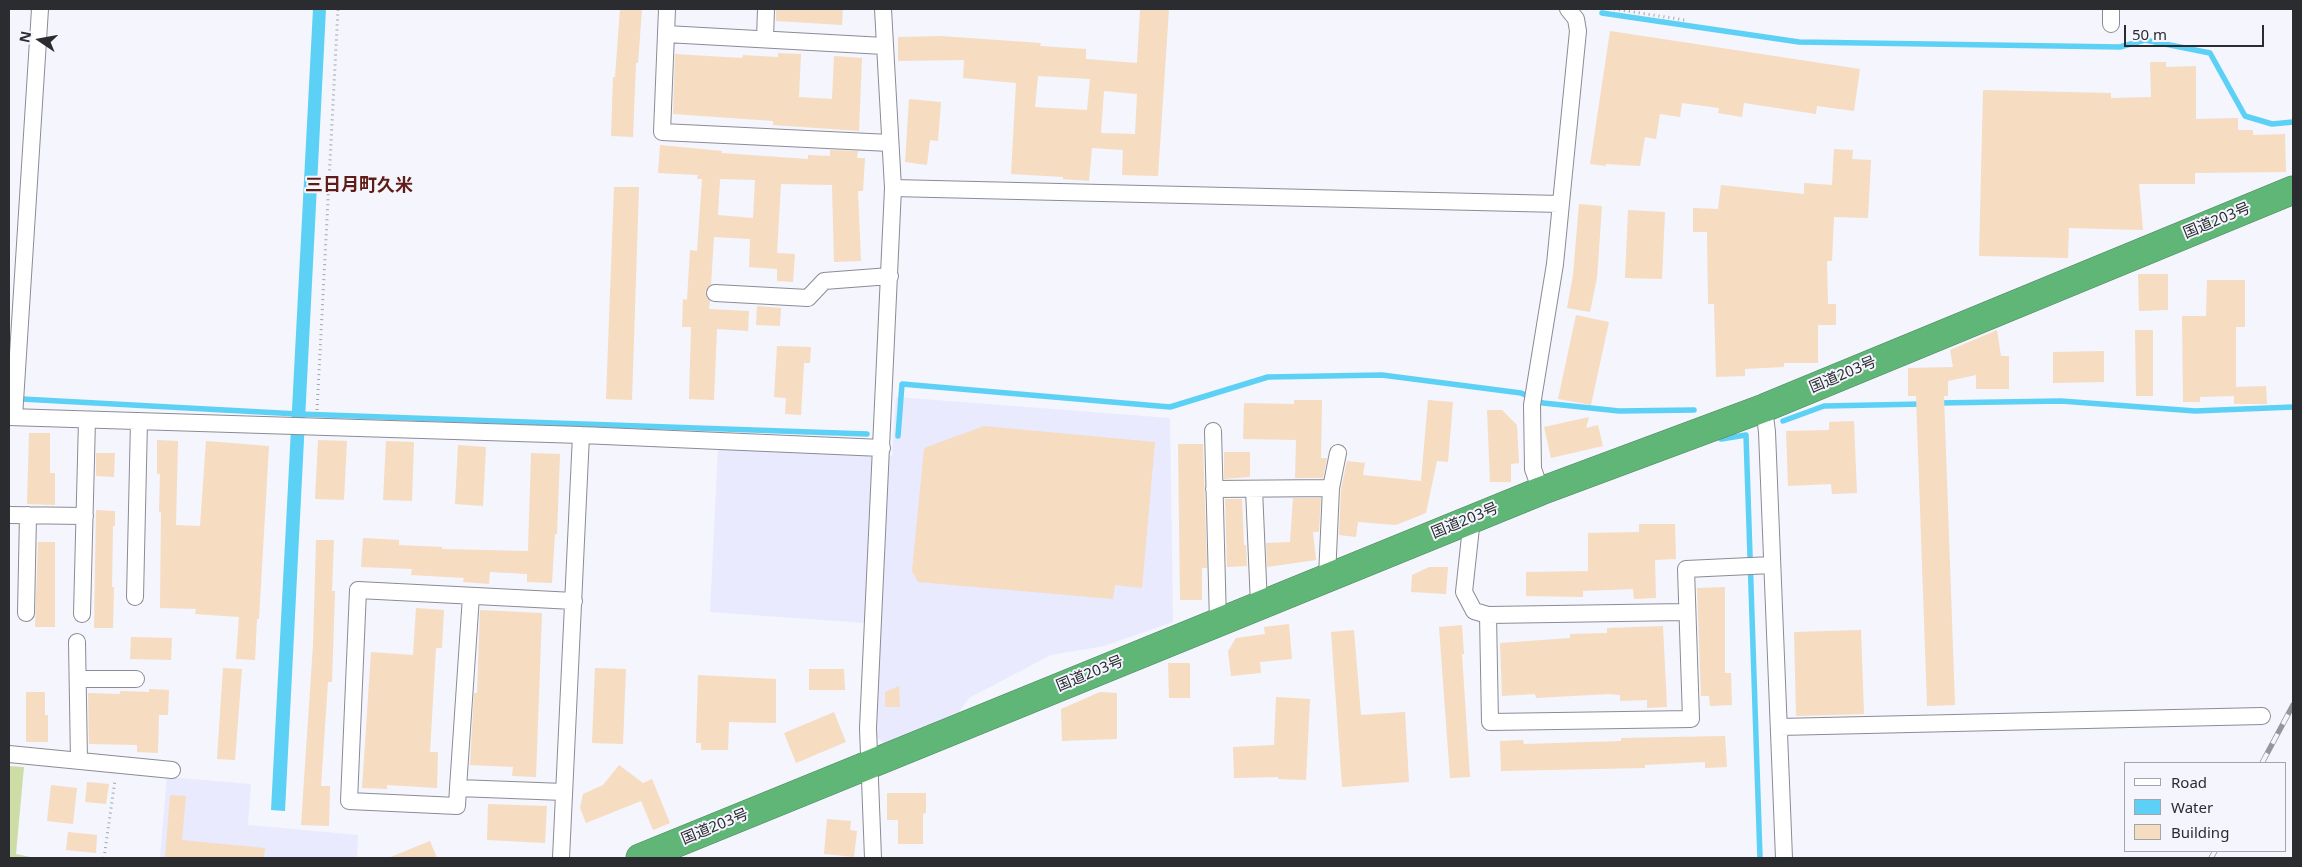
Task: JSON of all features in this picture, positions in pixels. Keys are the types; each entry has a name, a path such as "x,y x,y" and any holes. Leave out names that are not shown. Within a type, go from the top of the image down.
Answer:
{"highway":[{"name":"国道203号","path":"640,858 671,852 870,764 1472,518 1541,490 1764,408 2293,190"}],"street":[{"path":"40,9 11,417 581,435 882,448"},
{"path":"667,9 662,132 890,143"},
{"path":"765,39 766,9"},
{"path":"873,858 868,728 893,188 884,46 884,9"},
{"path":"1541,490 1532,469 1533,398 1555,264 1578,31 1576,19 1568,9"},
{"path":"666,34 884,46"},
{"path":"893,188 1560,204"},
{"path":"715,293 808,298 824,281 890,276"},
{"path":"1764,408 1768,432 1784,858"},
{"path":"82,614 87,420"},
{"path":"135,598 139,421"},
{"path":"1213,431 1218,622"},
{"path":"562,858 581,435"},
{"path":"1327,578 1331,488 1338,453"},
{"path":"1214,489 1331,488"},
{"path":"1254,489 1259,605"},
{"path":"9,515 84,516"},
{"path":"26,613 28,515"},
{"path":"1472,518 1464,592 1474,611 1488,615 1686,612"},
{"path":"1488,615 1490,722 1691,719 1686,569 1772,565"},
{"path":"471,596 458,806 349,802 358,590 574,601"},
{"path":"77,642 79,761"},
{"path":"78,679 136,679"},
{"path":"1779,727 2262,716"},
{"path":"9,754 172,770"},
{"path":"458,788 564,792"}],"path":[{"path":"317,409 338,9"},
{"path":"1614,9 1685,20"},
{"path":"104,858 118,765"}],"shaded area":[{"path":"896,397 1170,418 1173,622 1104,646 1051,655 969,698 958,713 885,744 877,738 880,624 710,612 718,449 892,456"},
{"path":"167,777 251,784 248,825 358,835 357,858 160,858"}],"green space":[{"path":"9,766 24,767 16,854 35,858 9,858"}],"water":[{"path":"313,9 326,9 285,811 271,810"}],"building":[{"path":"620,9 642,9 638,63 636,63 633,137 611,136 613,77 615,77"},
{"path":"776,9 843,9 842,25 776,21"},
{"path":"1140,9 1169,9 1158,176 1122,175 1123,150 1092,148 1089,181 1063,179 1063,177 1011,174 1016,83 963,78 964,60 898,61 898,37 940,36 1041,43 1040,46 1086,49 1086,59 1137,63","holes":["1038,76 1090,79 1087,110 1035,107","1104,91 1137,94 1135,134 1101,133"]},
{"path":"1610,31 1860,69 1854,111 1817,106 1816,114 1744,103 1742,117 1718,113 1719,108 1682,103 1680,117 1660,114 1656,139 1645,137 1640,166 1590,164"},
{"path":"778,53 801,54 799,97 832,99 834,56 862,58 859,131 773,125 773,121 673,114 675,54 742,58 743,55 778,57"},
{"path":"2150,62 2166,62 2166,67 2196,66 2196,119 2238,118 2238,130 2253,130 2253,135 2285,134 2286,172 2195,173 2195,184 2139,184 2143,230 2069,228 2068,258 1979,256 1983,90 2111,93 2111,98 2151,97"},
{"path":"909,99 941,102 938,141 930,140 927,165 905,162"},
{"path":"660,145 722,151 721,153 808,159 808,155 830,156 830,150 858,151 857,158 865,158 863,191 858,191 861,261 834,262 832,185 781,184 777,253 795,254 793,282 777,281 777,269 749,267 750,239 714,237 711,284 705,292 710,301 709,309 749,311 748,331 717,329 714,400 689,399 691,327 682,327 683,299 687,300 690,250 697,251 702,179 697,179 698,175 658,173","holes":["720,179 755,180 753,218 718,215"]},
{"path":"1834,149 1853,150 1852,159 1871,160 1868,218 1834,217 1832,261 1827,261 1828,304 1836,304 1836,325 1818,325 1818,363 1784,363 1784,367 1745,369 1745,376 1716,377 1714,304 1708,304 1707,232 1693,232 1693,208 1718,209 1721,185 1804,194 1804,183 1832,185"},
{"path":"614,187 639,187 632,400 606,399"},
{"path":"1579,204 1602,206 1597,278 1590,312 1567,308 1573,275"},
{"path":"1628,210 1665,212 1662,279 1625,278"},
{"path":"2138,274 2168,274 2168,310 2139,311"},
{"path":"2207,280 2245,280 2245,327 2236,327 2236,387 2266,386 2267,404 2234,404 2234,396 2200,397 2200,402 2183,402 2182,316 2206,316"},
{"path":"757,306 781,308 780,326 756,325"},
{"path":"1576,315 1609,322 1591,405 1558,399"},
{"path":"1997,330 2001,356 2009,356 2009,389 1976,389 1976,375 1948,381 1948,396 1944,396 1955,705 1927,706 1916,396 1908,396 1908,368 1953,367 1950,350"},
{"path":"2135,330 2153,330 2153,396 2136,396"},
{"path":"777,346 811,347 810,363 804,363 801,415 785,414 786,398 774,397"},
{"path":"2104,351 2104,382 2053,383 2053,352"},
{"path":"1294,400 1322,400 1321,458 1327,458 1323,478 1295,478 1296,440 1243,439 1244,403 1294,404"},
{"path":"1428,400 1453,402 1448,462 1437,461 1426,513 1396,525 1358,522 1356,537 1339,535 1341,489 1347,461 1365,463 1363,475 1421,481"},
{"path":"1487,410 1502,410 1517,425 1519,463 1511,464 1511,482 1490,482"},
{"path":"1589,417 1586,428 1598,425 1603,446 1551,458 1544,427"},
{"path":"1854,421 1857,493 1832,494 1831,484 1788,486 1786,431 1829,430 1829,422"},
{"path":"984,426 1155,442 1142,588 1115,585 1113,599 918,582 912,571 924,448"},
{"path":"29,433 50,433 50,473 55,473 55,505 27,504"},
{"path":"157,440 178,441 176,525 200,526 206,441 269,446 255,660 236,659 239,617 195,614 196,609 160,608 161,512 159,512 160,474 157,474"},
{"path":"318,440 347,441 344,500 315,499"},
{"path":"386,441 414,442 412,501 383,500"},
{"path":"1178,444 1203,444 1207,568 1202,568 1202,600 1180,600"},
{"path":"458,445 486,447 483,506 455,504"},
{"path":"1224,452 1250,452 1250,477 1224,479"},
{"path":"96,453 115,453 114,477 96,476"},
{"path":"531,453 560,454 557,534 555,534 552,583 527,582 527,574 490,572 489,584 463,582 464,578 411,575 412,569 361,567 363,538 399,540 399,545 442,547 442,549 528,551"},
{"path":"1293,498 1321,498 1319,532 1313,532 1316,560 1267,567 1266,543 1290,542"},
{"path":"1225,499 1242,499 1247,566 1227,567"},
{"path":"96,510 115,511 115,526 113,526 113,628 94,628"},
{"path":"1639,524 1675,524 1676,559 1655,560 1656,598 1634,599 1633,589 1583,591 1583,597 1526,596 1526,572 1588,571 1588,533 1639,532"},
{"path":"316,540 334,540 332,591 335,591 332,682 328,682 321,786 330,786 329,826 301,825 313,645"},
{"path":"38,542 55,542 55,627 35,627"},
{"path":"1429,567 1448,567 1446,594 1411,592 1412,575"},
{"path":"1725,587 1725,673 1731,673 1732,705 1710,706 1709,696 1701,696 1697,588"},
{"path":"416,608 444,610 442,648 436,648 430,752 438,752 437,788 387,785 387,789 362,788 371,652 413,655"},
{"path":"480,610 542,613 536,777 512,776 513,767 470,765 474,693 477,693"},
{"path":"1289,624 1292,659 1260,662 1261,673 1231,676 1228,651 1236,638 1265,634 1264,627"},
{"path":"1462,625 1464,654 1462,654 1470,777 1450,778 1439,627"},
{"path":"1663,626 1667,707 1647,708 1647,700 1620,701 1620,695 1609,694 1536,698 1535,694 1502,696 1500,643 1570,638 1570,634 1607,633 1607,628"},
{"path":"1354,630 1361,715 1405,712 1409,782 1342,787 1331,632"},
{"path":"1861,630 1864,714 1796,716 1794,632"},
{"path":"131,637 172,638 171,660 130,659"},
{"path":"1168,663 1190,663 1190,698 1169,698"},
{"path":"223,668 242,669 235,760 217,759"},
{"path":"595,668 626,669 623,744 592,743"},
{"path":"809,669 844,669 845,690 809,690"},
{"path":"698,675 776,679 776,723 729,722 728,750 701,750 701,743 696,743"},
{"path":"899,686 900,707 885,707 885,692"},
{"path":"149,689 169,690 168,715 159,715 158,753 137,752 137,745 89,744 88,693 120,694 120,691 149,692"},
{"path":"26,692 45,692 45,715 48,715 48,742 26,742"},
{"path":"1100,692 1117,693 1117,739 1062,741 1061,709"},
{"path":"1276,697 1310,699 1306,780 1278,779 1278,777 1234,778 1233,747 1274,745"},
{"path":"834,712 846,742 796,763 784,733"},
{"path":"1725,736 1727,767 1705,768 1705,762 1645,765 1645,768 1501,771 1500,741 1523,740 1524,744 1621,741 1621,738"},
{"path":"619,765 643,783 652,779 670,823 653,830 641,801 586,823 580,808 583,794 603,785"},
{"path":"87,782 109,784 106,804 85,802"},
{"path":"51,785 77,788 73,824 47,821"},
{"path":"887,793 926,793 926,813 923,814 923,844 898,844 898,820 887,820"},
{"path":"170,795 186,796 182,840 265,848 264,858 165,858"},
{"path":"488,804 547,806 545,843 487,840"},
{"path":"827,819 851,821 850,830 857,831 854,857 824,854"},
{"path":"68,832 97,835 96,853 66,850"},
{"path":"430,841 437,858 388,858"}],"waterway":[{"path":"1602,13 1799,42 2120,47 2145,40 2210,53 2245,116 2272,124 2293,122"},
{"path":"898,436 902,384 1170,407 1268,377 1382,375 1521,393 1543,403 1619,411 1694,410"},
{"path":"22,399 298,414 867,434"},
{"path":"1938,403 2061,401 2195,411 2293,407"},
{"path":"1783,421 1824,406 1923,404"},
{"path":"1721,439 1746,435 1760,858"}],"railway":[{"path":"2263,762 2293,705"},
{"path":"2211,858 2214,852"}],"district":[{"name":"三日月町久米","path":"359,186"}]}
